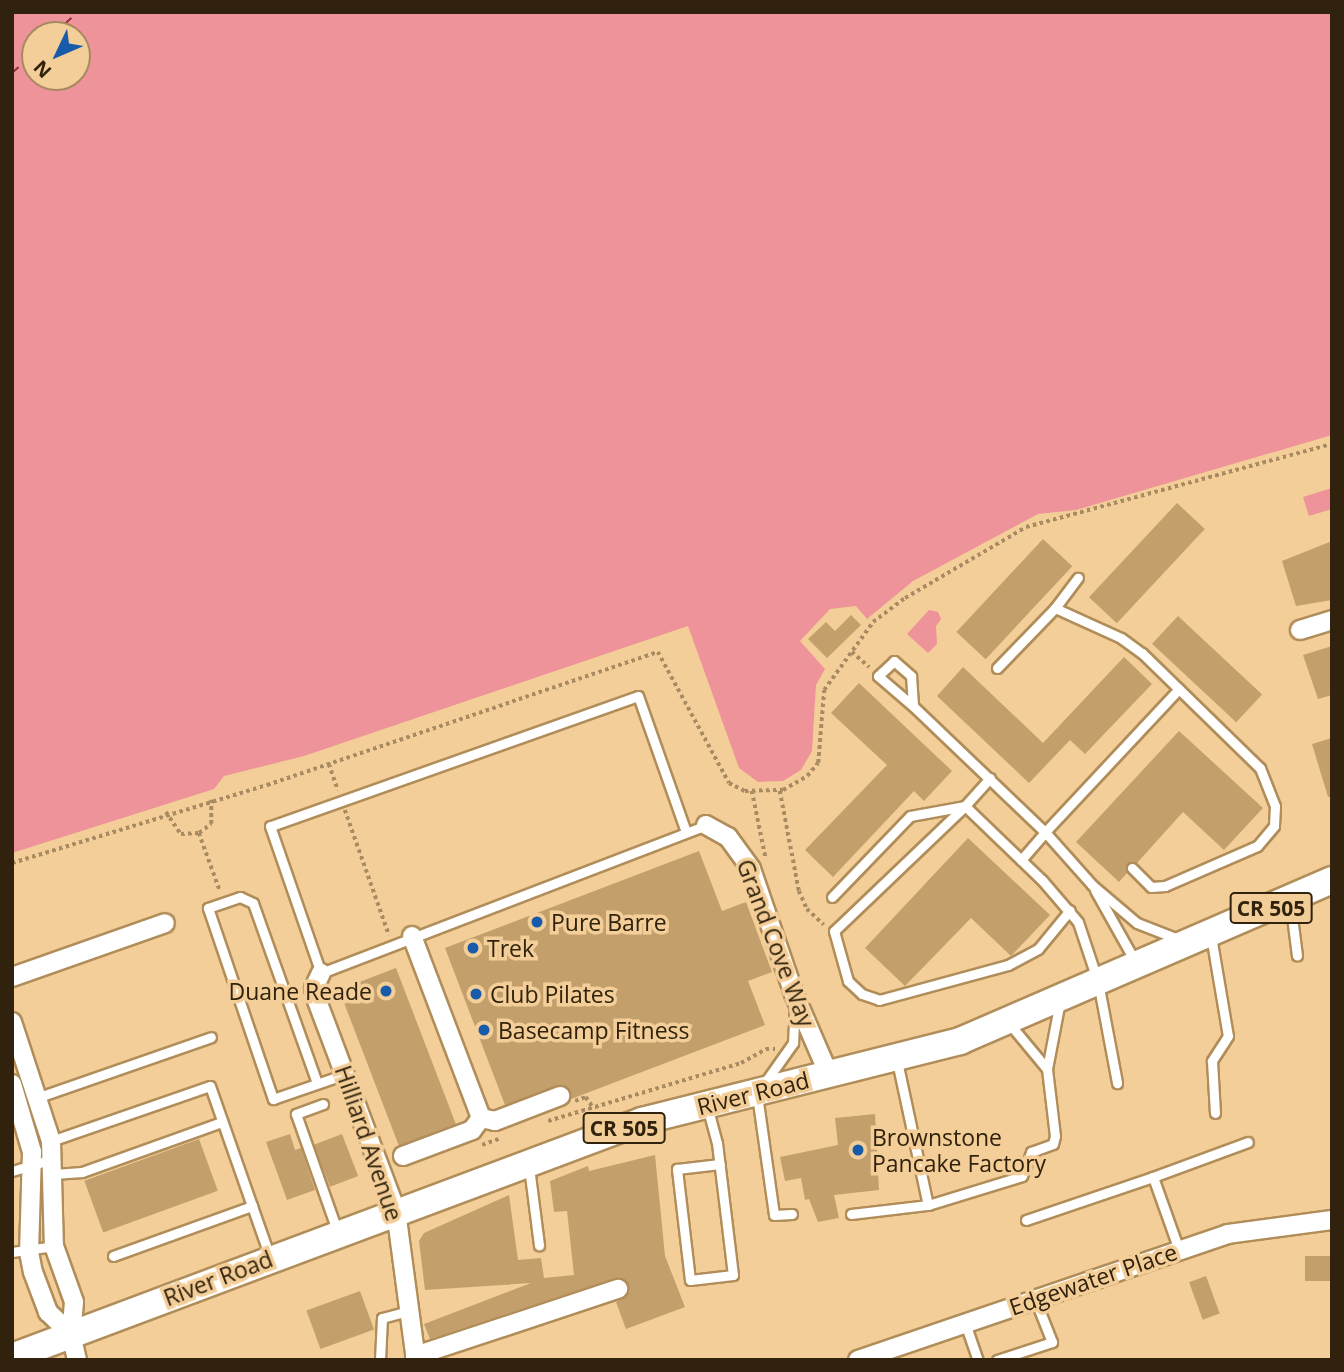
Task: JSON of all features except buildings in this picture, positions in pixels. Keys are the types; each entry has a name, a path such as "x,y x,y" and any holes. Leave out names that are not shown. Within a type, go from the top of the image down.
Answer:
{"main road":[{"name":"River Road","path":"12,1357 642,1121 960,1041 1061,1000 1332,880"}],"street":[{"path":"1300,630 1332,620"},
{"name":"Grand Cove Way","path":"706,825 728,838 751,869 794,994 829,1075"},
{"path":"12,977 165,923"},
{"path":"412,936 481,1118"},
{"name":"Hilliard Avenue","path":"321,973 314,988 316,998 396,1211 415,1358"},
{"path":"12,1022 39,1097 51,1141 54,1246 74,1302 71,1334 77,1360"},
{"path":"12,1084 33,1163 21,1252 48,1312 71,1334"},
{"path":"481,1118 495,1121 561,1096"},
{"path":"403,1156 472,1130 481,1118"},
{"name":"Edgewater Place","path":"858,1360 1228,1234 1332,1220"},
{"path":"415,1358 618,1289"}],"lane":[{"path":"997,668 1055,608 1078,578"},
{"path":"1055,608 1121,638 1179,689 1260,768 1272,791 1274,826 1257,846 1165,886 1151,887 1132,868"},
{"path":"913,706 911,676 894,660 878,676 990,778 1045,832 1092,885 1137,923 1200,939 1228,1035 1212,1061 1215,1113"},
{"path":"1021,860 1179,689"},
{"path":"686,832 638,696 270,826 321,973 392,943 706,825"},
{"path":"990,778 965,806 834,931 848,981 879,1000 1008,965 1038,948 1070,910"},
{"path":"965,806 1070,910 1086,937 1098,982 1117,1083"},
{"path":"832,897 911,815 934,815 965,806"},
{"path":"1092,885 1137,965"},
{"path":"317,1083 253,903 240,897 208,908 273,1099 346,1073"},
{"path":"1290,899 1297,956"},
{"path":"792,1214 774,1215 756,1093 790,1049 796,1024 794,994"},
{"path":"851,1214 928,1205 1022,1176 1031,1152 1053,1144 1047,1069 1061,1000"},
{"path":"1007,1021 1047,1069"},
{"path":"39,1097 211,1037"},
{"path":"897,1059 928,1205"},
{"path":"51,1141 210,1086 271,1258"},
{"path":"323,1104 296,1114 338,1233"},
{"path":"707,1104 720,1164 733,1275 690,1280 677,1169 720,1164"},
{"path":"12,1171 33,1163 82,1172 222,1122"},
{"path":"1026,1220 1248,1142"},
{"path":"528,1162 539,1245"},
{"path":"1153,1177 1179,1250"},
{"path":"113,1255 252,1206"},
{"path":"21,1252 54,1246"},
{"path":"997,1360 1052,1342 1035,1299"},
{"path":"380,1360 382,1318 409,1311"},
{"path":"965,1323 978,1360"}],"path":[{"path":"12,863 329,764 658,652 729,783 746,791 780,791 807,776 818,763 824,690 873,622 905,598 1026,527 1332,444"},
{"path":"852,652 878,676"},
{"path":"329,764 392,943"},
{"path":"780,791 799,891 807,908 834,931"},
{"path":"166,813 181,834 199,833 211,824 211,800"},
{"path":"199,833 225,902"},
{"path":"536,1125 641,1090 732,1066 766,1049 790,1049"},
{"path":"478,1147 513,1134"}],"shaded area":[{"path":"12,12 1332,12 1332,435 1076,510 1038,514 913,581 867,619 856,606 830,609 800,641 825,669 816,685 812,751 801,770 783,781 758,782 739,768 688,626 304,756 224,776 214,789 12,853"},
{"path":"1332,488 1332,509 1309,516 1303,497"},
{"path":"929,610 938,612 941,619 936,626 937,644 928,653 907,634"}],"ferry route":[{"path":"68,21 78,12"},
{"path":"12,73 21,65"}],"place":[{"name":"Pure Barre","path":"537,922"},
{"name":"Trek","path":"473,948"},
{"name":"Duane Reade","path":"386,991"},
{"name":"Club Pilates","path":"476,994"},
{"name":"Basecamp Fitness","path":"484,1030"},
{"name":"Brownstone Pancake Factory","path":"858,1150"}]}
